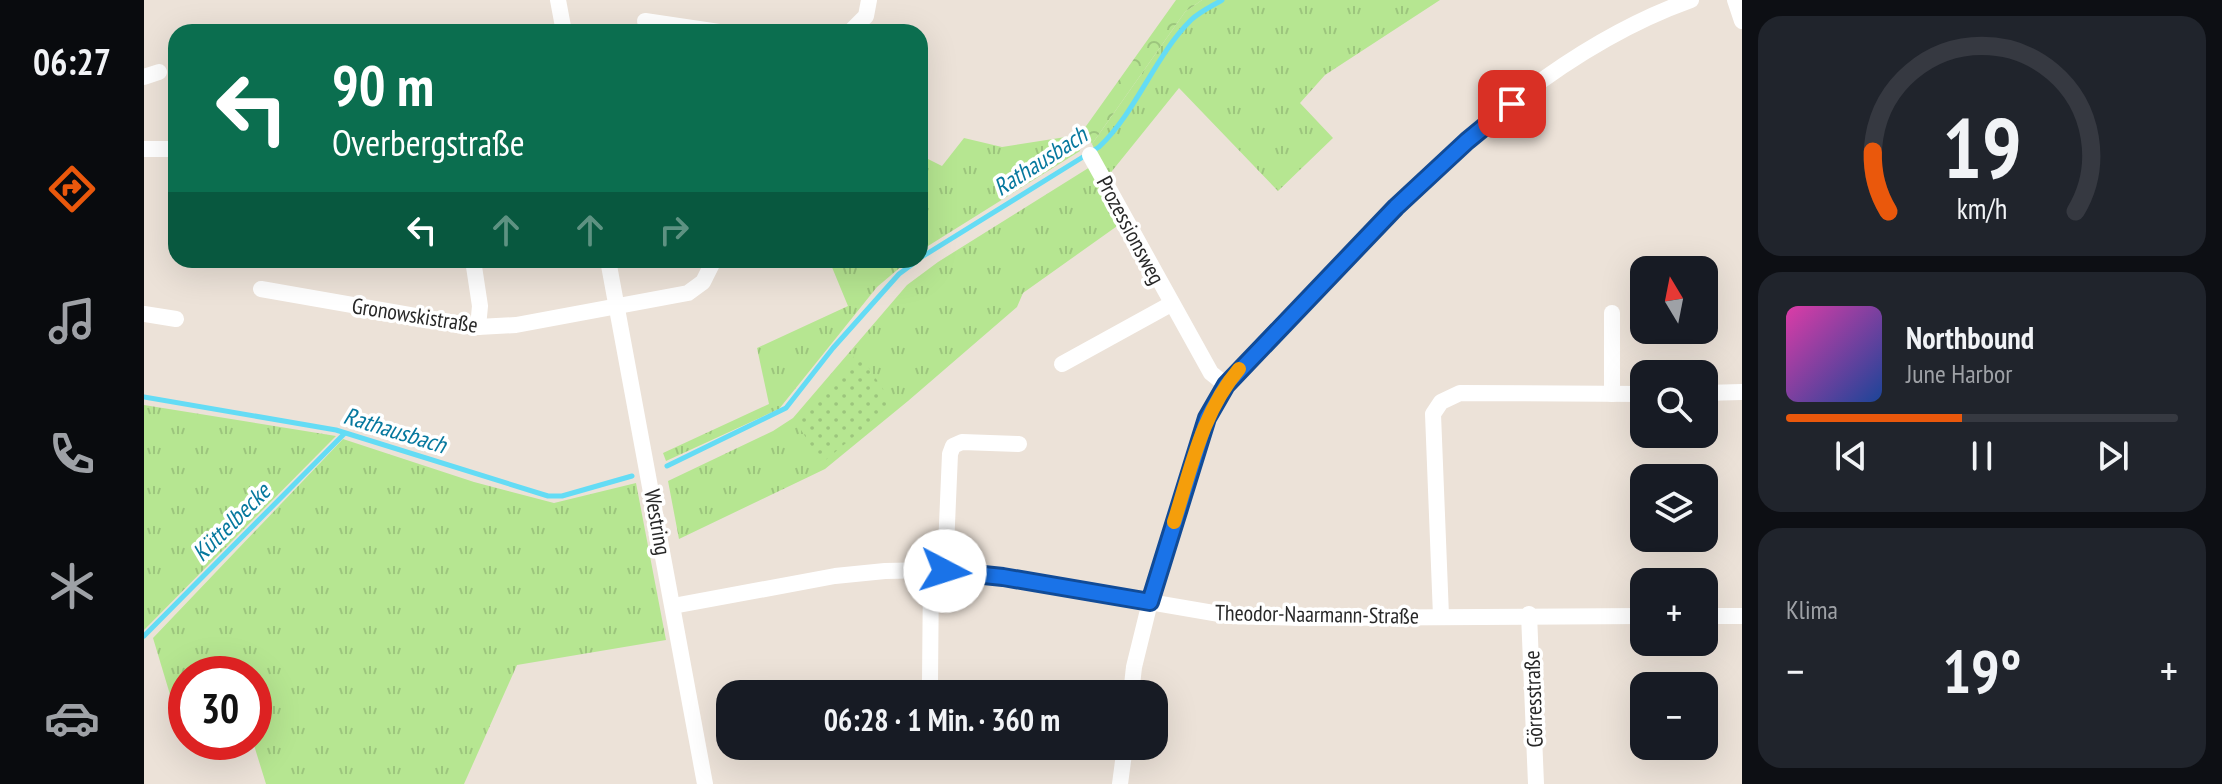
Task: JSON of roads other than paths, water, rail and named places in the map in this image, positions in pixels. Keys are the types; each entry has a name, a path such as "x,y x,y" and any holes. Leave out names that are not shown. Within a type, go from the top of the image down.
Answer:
{"street":[{"path":"558,0 562,24"},
{"path":"858,24 866,16 869,0"},
{"path":"1133,680 1150,602 1207,418 1226,385 1396,207 1467,141 1534,86 1602,40 1691,0"},
{"path":"1735,0 1742,21"},
{"path":"645,21 665,24"},
{"path":"144,149 168,149"},
{"name":"Prozessionsweg","path":"1090,155 1211,373 1226,385"},
{"path":"474,268 480,306 478,327"},
{"name":"Westring","path":"610,268 705,784"},
{"name":"Gronowskistraße","path":"261,289 478,327 516,325 688,293 703,282 710,268"},
{"name":"Prozessionsweg","path":"1062,364 1171,304"},
{"path":"1612,313 1612,394"},
{"path":"144,314 176,319"},
{"path":"1718,393 1742,392"},
{"path":"1441,616 1433,414 1441,402 1460,393 1630,394"},
{"path":"930,680 938,571 953,446 962,442 1019,444"},
{"name":"Theodor-Naarmann-Straße","path":"673,606 835,576 885,571 938,571 1003,577 1231,616 1630,616"},
{"name":"Görresstraße","path":"1529,614 1536,784"},
{"path":"1718,616 1742,616"},
{"path":"1120,784 1123,760"}],"waterway":[{"name":"Rathausbach","path":"928,253 1099,147 1124,117 1178,35 1194,17 1222,0"},
{"name":"Rathausbach","path":"667,466 786,408 833,348 907,268"},
{"name":"Rathausbach","path":"144,397 336,430 548,496 562,496 632,476"},
{"name":"Küttelbecke","path":"144,636 344,434"}]}
